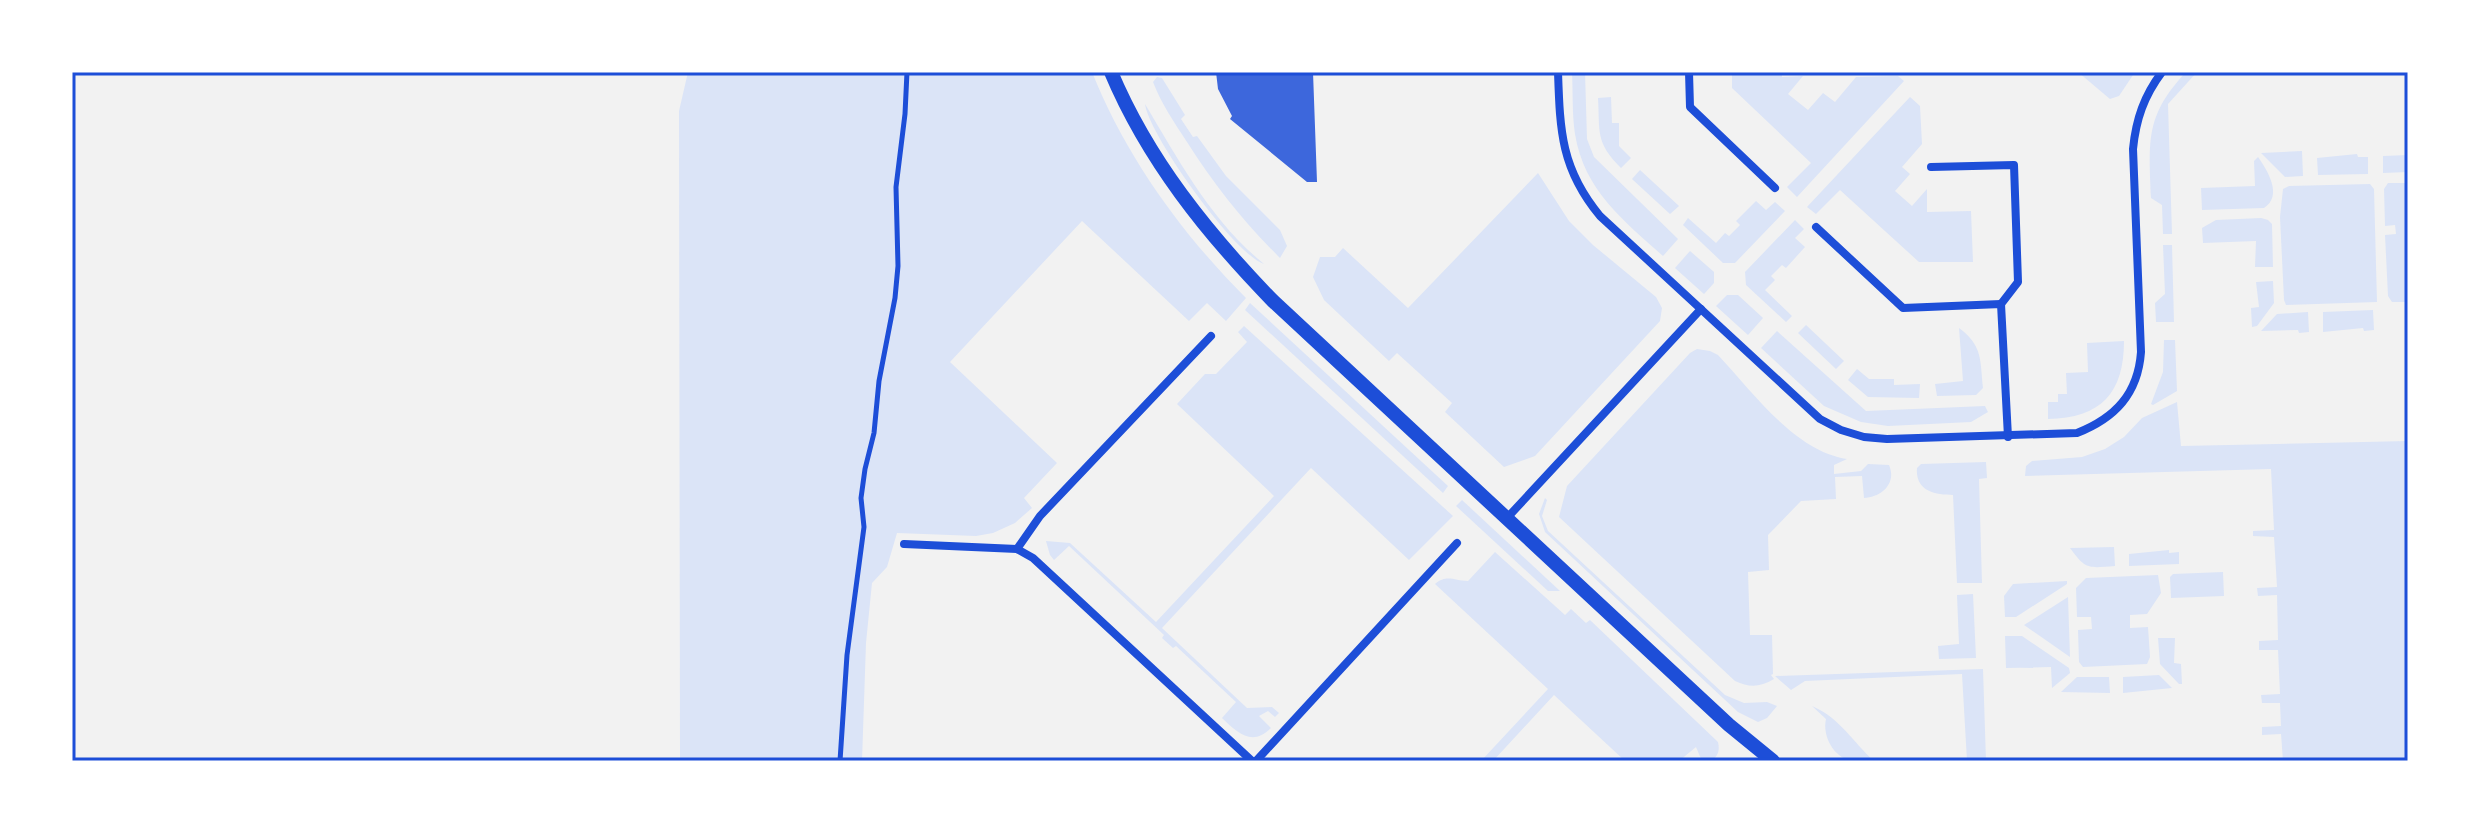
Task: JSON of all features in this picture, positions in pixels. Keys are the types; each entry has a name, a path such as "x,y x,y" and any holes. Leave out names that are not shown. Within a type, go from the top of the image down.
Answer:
{"street":[{"path":"1111,72 1136,124 1166,173 1199,220 1232,259 1273,301 1729,725 1773,761"},
{"path":"1558,72 1562,141 1567,162 1580,190 1600,216 1820,419 1864,437 1887,439 2077,433 2097,425 2125,401 2139,370 2141,352 2133,149 2135,126 2146,97 2162,72"},
{"path":"1689,72 1690,107 1775,188"},
{"path":"1931,167 2014,165 2018,282 2001,304 2010,437"},
{"path":"1816,227 1903,308 2001,304"},
{"path":"1507,518 1701,309"},
{"path":"1017,549 1040,516 1211,336"},
{"path":"904,544 1017,549 1050,571 1254,761 1457,543"}],"path":[{"path":"840,761 847,655 864,527 861,498 895,298 898,266 896,187 907,72"}],"shaded area":[{"path":"688,72 1092,72 1121,134 1158,193 1200,248 1246,298 1226,321 1207,303 1189,321 1082,221 950,362 1057,463 1024,498 1032,508 1015,523 993,533 976,536 897,533 887,567 872,583 866,643 862,761 680,761 679,111"},
{"path":"1572,72 1585,72 1587,139 1594,157 1678,239 1663,256 1607,202 1587,172 1575,134"},
{"path":"1732,72 1782,72 1782,77 1803,76 1788,94 1808,110 1823,93 1835,102 1856,77 1898,76 1904,81 1797,197 1787,187 1811,163 1732,88"},
{"path":"2078,72 2135,72 2119,96 2110,99"},
{"path":"2186,72 2197,72 2168,104 2172,234 2163,234 2162,205 2151,198 2150,144 2156,116 2163,102"},
{"path":"1157,77 1162,78 1185,115 1181,119 1193,137 1197,136 1226,176 1280,230 1287,246 1280,258 1230,203 1198,158 1160,97 1153,82"},
{"path":"1611,97 1612,123 1619,123 1619,146 1631,158 1621,168 1607,151 1599,128 1598,98"},
{"path":"1910,97 1920,106 1922,144 1902,167 1910,174 1895,191 1912,206 1927,189 1927,212 1971,211 1973,262 1919,262 1840,190 1816,214 1807,207"},
{"path":"1145,104 1212,210 1264,264 1250,256 1233,239 1195,192 1161,141"},
{"path":"2302,151 2303,176 2285,177 2261,153"},
{"path":"2357,154 2358,157 2368,157 2368,174 2318,175 2317,158"},
{"path":"2408,155 2408,172 2383,173 2383,156"},
{"path":"2258,157 2272,183 2270,203 2264,208 2202,210 2201,188 2255,186 2254,161"},
{"path":"1640,170 1679,206 1670,214 1632,179"},
{"path":"1538,173 1569,221 1656,297 1662,308 1660,321 1535,456 1504,467 1445,412 1452,403 1397,353 1389,361 1324,300 1313,277 1320,257 1335,257 1343,248 1408,308"},
{"path":"2388,183 2408,183 2408,302 2392,302 2388,296 2385,235 2396,234 2395,225 2385,226 2384,189"},
{"path":"2370,184 2374,189 2377,302 2286,305 2280,217 2283,189 2289,186"},
{"path":"1756,201 1766,210 1775,202 1785,211 1735,263 1723,263 1683,225 1688,218 1716,243 1725,233 1729,236 1740,225 1736,221"},
{"path":"2261,218 2272,224 2273,267 2255,267 2256,241 2203,243 2202,228 2216,220"},
{"path":"1795,220 1804,229 1795,238 1805,247 1786,268 1782,265 1771,276 1775,280 1765,290 1792,316 1786,322 1746,285 1745,272"},
{"path":"2163,245 2172,245 2174,322 2156,322 2155,303 2165,294"},
{"path":"1690,251 1714,272 1714,283 1704,294 1675,268"},
{"path":"2273,281 2274,303 2257,326 2252,327 2251,308 2259,307 2256,282"},
{"path":"1727,295 1738,295 1763,318 1748,335 1716,306"},
{"path":"1250,303 1448,486 1443,493 1245,310"},
{"path":"2373,310 2374,330 2364,331 2363,328 2323,332 2323,312"},
{"path":"2308,312 2309,332 2261,331 2277,314"},
{"path":"1806,325 1844,361 1836,369 1798,333"},
{"path":"1244,326 1453,516 1409,560 1311,468 1162,628 1247,708 1272,707 1279,713 1275,717 1268,711 1259,716 1271,728 1258,737 1245,736 1222,718 1236,702 1176,646 1173,648 1162,638 1164,635 1069,546 1054,560 1046,541 1070,543 1156,622 1274,496 1177,404 1205,374 1216,374 1247,342 1238,332"},
{"path":"1959,328 1976,348 1983,388 1976,395 1937,396 1935,384 1963,381"},
{"path":"1777,331 1866,411 1985,406 1988,412 1971,422 1888,426 1861,422 1824,406 1761,348"},
{"path":"2164,340 2175,340 2177,391 2153,405 2163,372"},
{"path":"2124,341 2120,375 2106,399 2082,414 2048,419 2048,402 2058,402 2058,394 2067,394 2066,373 2088,372 2087,343"},
{"path":"1697,349 1718,355 1776,418 1809,445 1847,459 1834,465 1834,474 1861,471 1868,464 1889,465 1891,472 1889,483 1882,492 1864,498 1862,476 1835,477 1836,499 1801,501 1768,535 1769,570 1748,572 1750,635 1772,635 1771,675 1774,679 1759,685 1750,686 1735,681 1559,517 1567,486"},
{"path":"1857,369 1869,379 1894,379 1894,385 1920,384 1919,398 1868,397 1848,380"},
{"path":"2177,402 2181,446 2408,441 2408,761 2283,761 2281,734 2262,735 2262,727 2281,726 2280,703 2262,703 2261,695 2280,694 2278,650 2259,650 2259,641 2278,640 2277,595 2258,596 2257,588 2277,587 2274,537 2253,536 2253,531 2274,530 2271,469 2025,476 2026,466 2032,461 2082,457 2105,449 2124,437 2142,418"},
{"path":"1986,462 1987,478 1979,479 1982,583 1957,583 1953,495 1933,493 1923,487 1917,476 1917,468 1921,464"},
{"path":"1545,498 1542,516 1548,531 1725,695 1744,703 1767,702 1777,706 1767,718 1758,722 1738,712 1545,532 1539,514"},
{"path":"1462,500 1560,591 1548,591 1456,506"},
{"path":"2114,547 2115,566 2099,567 2084,564 2070,548"},
{"path":"2169,550 2169,553 2179,552 2179,564 2129,566 2129,554"},
{"path":"1495,552 1565,615 1571,609 1586,623 1590,620 1718,742 1718,753 1712,761 1702,761 1696,747 1679,761 1625,761 1554,695 1493,761 1481,761 1548,689 1435,584 1447,579 1468,581"},
{"path":"2223,572 2224,596 2171,598 2170,577 2173,574"},
{"path":"2158,575 2161,593 2147,614 2130,615 2130,628 2148,627 2150,657 2147,664 2083,667 2079,662 2078,630 2092,629 2091,617 2077,617 2076,588 2086,578"},
{"path":"2067,581 2067,584 2016,617 2005,617 2004,596 2013,584"},
{"path":"1973,594 1976,658 1939,659 1938,646 1959,644 1957,595"},
{"path":"2068,597 2070,657 2024,625"},
{"path":"2005,636 2022,636 2069,668 2070,673 2052,688 2051,667 2006,668"},
{"path":"2158,638 2175,638 2174,663 2181,664 2182,684 2160,664"},
{"path":"1983,669 1986,761 1967,761 1962,674 1805,681 1791,690 1775,676"},
{"path":"2159,675 2172,688 2123,693 2123,677"},
{"path":"2077,677 2109,677 2110,693 2061,692"},
{"path":"1812,706 1838,723 1874,761 1852,761 1840,756 1828,739 1826,719"}],"building":[{"path":"1216,72 1313,72 1317,182 1307,182 1230,119 1232,116 1218,89"}]}
